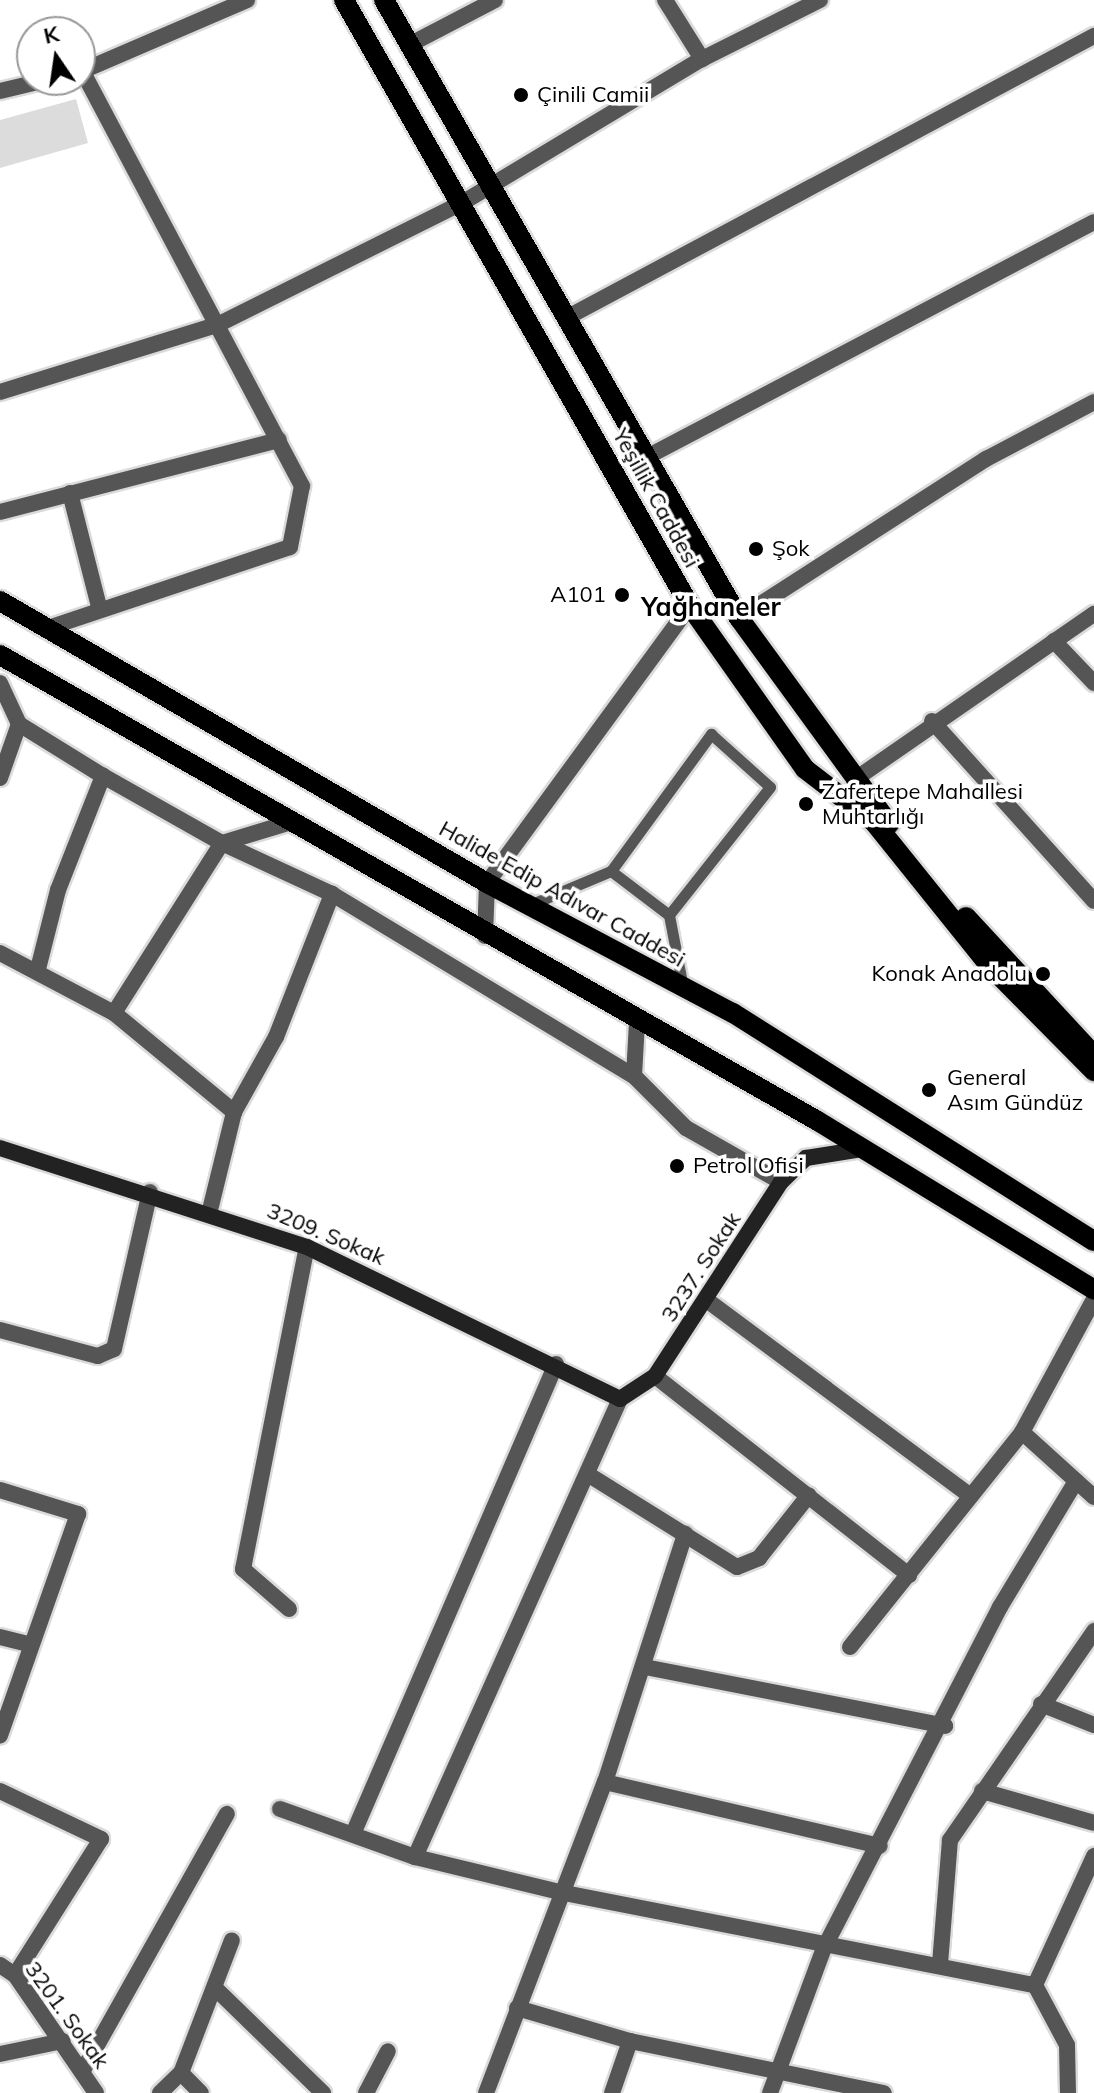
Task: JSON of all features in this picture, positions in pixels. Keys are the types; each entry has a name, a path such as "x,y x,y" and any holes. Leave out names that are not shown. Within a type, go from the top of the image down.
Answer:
{"main road":[{"name":"Yeşillik Caddesi","path":"344,0 690,606 805,769 874,822 988,964 1094,1071"},
{"name":"Yeşillik Caddesi","path":"384,0 494,187 643,459 739,618 854,780 948,897 1094,1055"},
{"name":"Halide Edip Adıvar Caddesi","path":"0,601 487,883 532,904 683,988 1094,1241"},
{"path":"690,606 714,606 739,618"},
{"path":"0,655 485,936 863,1149 1094,1290"},
{"name":"3209. Sokak","path":"0,1148 210,1210 307,1247 556,1364 620,1399"},
{"name":"3237. Sokak","path":"620,1399 655,1376 708,1301 781,1182 806,1158 863,1149"}],"street":[{"path":"96,65 247,0"},
{"path":"409,45 495,0"},
{"path":"665,0 702,59"},
{"path":"0,392 217,325 494,187 702,59 820,0"},
{"path":"566,318 1094,36"},
{"path":"45,629 99,607 290,547 302,486 94,96"},
{"path":"643,459 1094,222"},
{"path":"739,618 986,459 1094,402"},
{"path":"0,512 279,440"},
{"path":"70,493 99,607"},
{"path":"485,936 487,883 690,606"},
{"path":"854,780 932,721 1094,614"},
{"path":"1054,641 1094,683"},
{"path":"0,683 19,724 222,843 332,894 634,1076 686,1128 781,1182"},
{"path":"932,721 1094,901"},
{"path":"0,778 19,724"},
{"path":"38,969 58,890 103,776"},
{"path":"114,1013 222,843 291,822"},
{"path":"210,1210 234,1112 276,1037 332,894"},
{"path":"0,953 38,969 114,1013 234,1112"},
{"path":"634,1076 637,1023"},
{"path":"0,1330 98,1356 114,1349 150,1192"},
{"path":"289,1609 243,1569 307,1247"},
{"path":"850,1647 1022,1432 1094,1299"},
{"path":"708,1301 971,1496"},
{"path":"353,1834 556,1364"},
{"path":"655,1376 909,1575"},
{"path":"415,1857 589,1475 620,1399"},
{"path":"1022,1432 1094,1497"},
{"path":"589,1475 737,1567 747,1565 809,1495"},
{"path":"770,2093 824,1948 945,1726 1000,1607 1076,1481"},
{"path":"0,1490 78,1514 0,1736"},
{"path":"486,2093 605,1782 645,1667 685,1534"},
{"path":"940,1964 950,1840 1094,1631"},
{"path":"0,1637 31,1645"},
{"path":"645,1667 945,1726"},
{"path":"1041,1704 1094,1725"},
{"path":"605,1782 880,1846"},
{"path":"0,1791 101,1839 15,1975"},
{"path":"982,1791 1094,1823"},
{"path":"280,1809 415,1857 564,1893 824,1948 940,1964 1035,1985 1067,2045 1068,2093"},
{"path":"82,2072 227,1814"},
{"path":"1035,1985 1094,1856"},
{"path":"160,2093 181,2073 232,1940"},
{"name":"3201. Sokak","path":"0,1965 15,1975 96,2093"},
{"path":"215,1988 323,2093"},
{"path":"517,2008 630,2041 884,2093"},
{"path":"0,2054 63,2041"},
{"path":"612,2093 630,2041"},
{"path":"366,2093 388,2051"},
{"path":"181,2073 201,2093"}],"lane":[{"path":"532,904 611,871 711,734 770,787 669,915"},
{"path":"611,871 669,915 683,988"}],"shaded area":[{"path":"76,99 88,143 0,168 0,120"}],"place":[{"name":"Çinili Camii","path":"521,95"},
{"name":"Şok","path":"756,549"},
{"name":"A101","path":"622,595"},
{"name":"Zafertepe Mahallesi Muhtarlığı","path":"806,804"},
{"name":"Konak Anadolu","path":"1043,974"},
{"name":"General Asım Gündüz","path":"929,1090"},
{"name":"Petrol Ofisi","path":"677,1166"}],"district":[{"name":"Yağhaneler","path":"711,607"}]}
